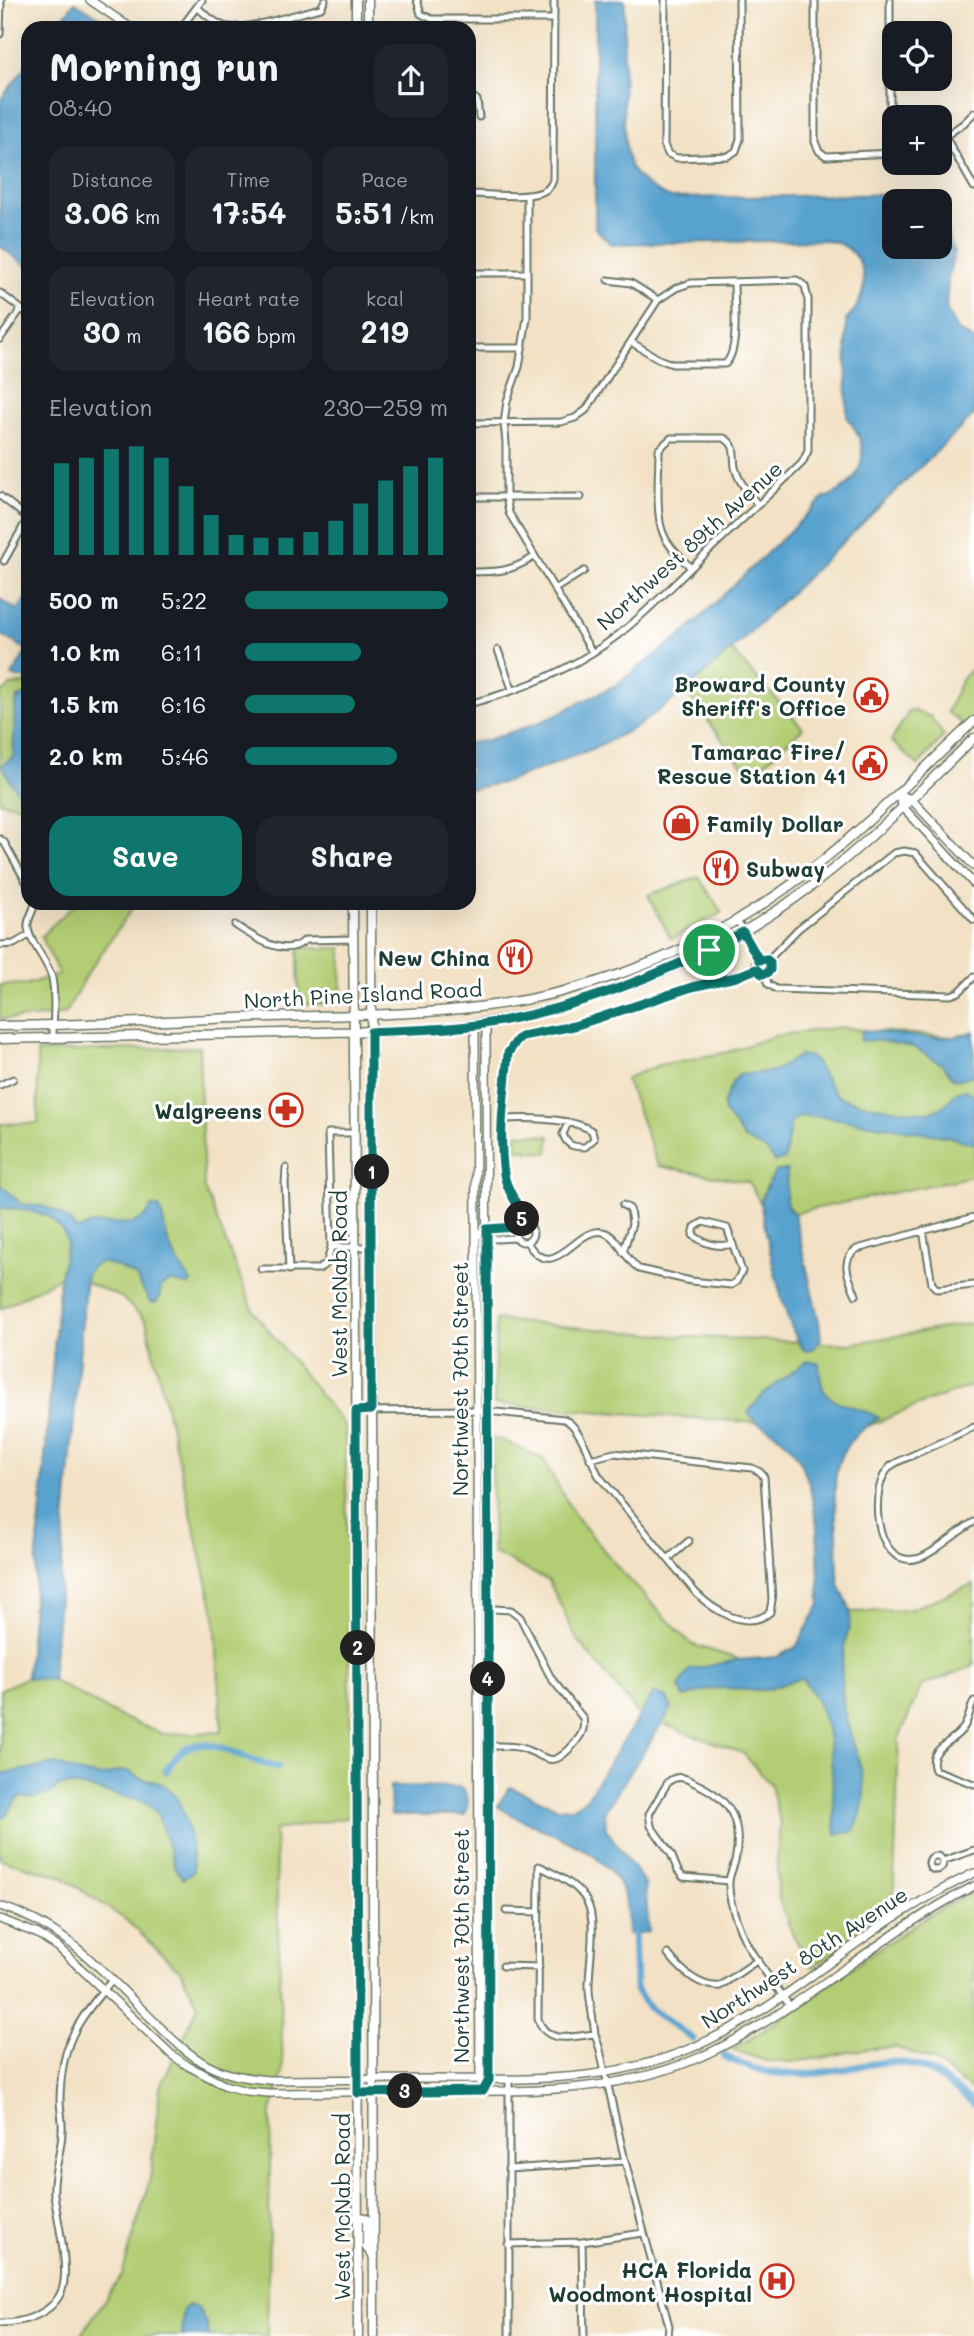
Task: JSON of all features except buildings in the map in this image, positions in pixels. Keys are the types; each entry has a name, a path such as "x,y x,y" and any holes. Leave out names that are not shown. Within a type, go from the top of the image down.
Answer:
{"main road":[{"path":"356,0 356,21"},
{"path":"368,0 368,21"},
{"name":"North Pine Island Road","path":"0,1026 430,1012 490,1006 589,984 680,950 771,899 819,864 898,794 974,721"},
{"name":"North Pine Island Road","path":"0,1039 353,1033 475,1025 551,1010 669,970 743,932 807,889 859,847 974,738"},
{"name":"West McNab Road","path":"353,910 358,2336"},
{"name":"West McNab Road","path":"371,910 374,2336"},
{"path":"358,2217 367,2220 367,2248 374,2257"}],"street":[{"path":"0,34 1,0"},
{"path":"90,0 121,21"},
{"path":"186,21 202,0"},
{"path":"267,21 321,8 325,0"},
{"path":"417,0 421,15 432,19 554,19"},
{"path":"476,194 527,195 544,192 553,180 554,0"},
{"path":"665,0 664,145 668,153 677,158 728,156 736,151 740,139 739,0"},
{"path":"815,0 815,142 819,151 826,156 882,153"},
{"path":"890,0 891,21"},
{"path":"197,7 213,21"},
{"path":"476,99 479,117"},
{"path":"952,131 974,113"},
{"path":"952,153 974,187"},
{"path":"527,195 527,318 519,367 507,401 504,423 506,497 509,513 592,652"},
{"path":"476,273 527,273"},
{"path":"608,281 631,283 658,300"},
{"name":"Northwest 89th Avenue","path":"476,702 540,680 592,652 644,613 802,463 808,451 808,299 805,286 797,281 734,284"},
{"path":"476,423 561,422 575,418 586,410 658,300 676,288 691,283 734,284 734,348 731,358 725,364 672,364 631,342"},
{"path":"0,293 21,308"},
{"path":"0,339 21,310"},
{"path":"476,348 522,348"},
{"path":"691,568 669,544 660,522 659,449 665,443 671,439 724,438 730,441 734,447 738,479 758,505"},
{"path":"0,496 21,512"},
{"path":"476,497 581,497"},
{"path":"4,561 21,531"},
{"path":"476,572 501,572 517,568 534,558"},
{"path":"555,589 584,571"},
{"path":"498,650 512,689"},
{"path":"898,794 911,799 974,866"},
{"path":"898,794 903,807 974,884"},
{"path":"0,839 21,873"},
{"path":"759,960 768,960 798,929 894,853 904,850 915,853 974,920"},
{"path":"33,910 28,925 29,935 45,958 51,975 54,996 53,1038"},
{"path":"516,1238 515,1232 520,1226 522,1211 507,1187 504,1174 503,1119 508,1053 517,1040 522,1036 574,1026 756,969 759,960 737,920"},
{"path":"235,925 267,945 293,946 305,940 353,939"},
{"path":"0,945 14,944 29,935"},
{"path":"756,969 765,974 770,970 768,960"},
{"path":"765,974 768,984 776,989 951,995 959,992 974,976"},
{"name":"Northwest 70th Street","path":"483,2091 489,2080 486,1023"},
{"name":"Northwest 70th Street","path":"475,1025 479,2080 483,2091"},
{"path":"0,1085 13,1079"},
{"path":"476,1080 487,1080"},
{"path":"503,1119 568,1123 583,1125 592,1131 594,1139 585,1147 574,1147 566,1142 563,1134 568,1123"},
{"path":"476,1123 487,1123"},
{"path":"261,1269 320,1269 327,1263 331,1247 328,1133 354,1133"},
{"path":"286,1168 289,1270"},
{"path":"623,1205 630,1209 632,1224 623,1252"},
{"path":"856,1295 847,1266 850,1253 974,1217"},
{"path":"527,1242 535,1254 550,1258 596,1232 605,1232 611,1236 632,1265 646,1272 691,1281 732,1284 742,1271 733,1244 727,1228 703,1222 695,1227 693,1235 701,1242 724,1247 733,1244"},
{"path":"476,1234 520,1226 530,1226 533,1232 532,1238 527,1242 487,1233"},
{"path":"923,1230 932,1284 937,1289 974,1285"},
{"path":"331,1247 372,1247"},
{"path":"476,1303 487,1303"},
{"path":"356,1411 477,1410 564,1419 576,1427 590,1460 599,1476 621,1505 711,1608 731,1617 753,1620 761,1619 770,1612 771,1572 764,1477 760,1472 752,1468 614,1453 590,1460"},
{"path":"974,1427 892,1465 880,1480 878,1498 882,1536 889,1550 899,1558 918,1559 974,1522"},
{"path":"668,1559 689,1541"},
{"path":"477,1608 511,1610 520,1617 551,1678 583,1718 584,1725 580,1736 562,1758 546,1759 512,1746 489,1746"},
{"path":"974,1701 962,1730 935,1753 933,1759 935,1770 974,1784"},
{"path":"729,1881 683,1877 651,1825 649,1814 667,1782 672,1779 684,1778 715,1792 729,1807 737,1829 735,1864 729,1881 732,1906 739,1928 789,2005"},
{"path":"943,1861 974,1850"},
{"path":"595,2034 553,2037 541,2028 538,2019 539,1866 565,1879 587,1900 590,1909 592,1941 589,1990 595,2034 643,2233 669,2326 668,2336"},
{"name":"Northwest 80th Avenue","path":"0,1906 55,1931 76,1947 192,2055 228,2073 269,2080 554,2079 604,2074 643,2066 680,2054 729,2030 783,1996 894,1918 974,1873"},
{"name":"Northwest 80th Avenue","path":"0,1919 38,1934 58,1947 188,2066 224,2085 269,2093 552,2091 607,2085 645,2077 708,2054 762,2024 903,1926 974,1886"},
{"path":"506,1911 539,1912"},
{"path":"668,1954 678,1967 706,1986 713,1987 720,1986 758,1960"},
{"path":"503,1966 538,1966"},
{"path":"0,2323 20,2322 37,2315 53,2302 64,2287 62,2247 54,2191 62,2130 61,2077 72,2034 83,2015 112,1980"},
{"path":"142,2026 149,2017"},
{"path":"509,2079 509,2336"},
{"path":"508,2169 625,2161"},
{"path":"508,2244 582,2242 643,2233"},
{"path":"582,2242 584,2336"}],"green space":[{"path":"731,650 803,728 750,776 685,691"},
{"path":"974,666 974,718 965,726 947,712 963,677"},
{"path":"21,684 21,806 0,802 0,695 10,686"},
{"path":"910,710 930,716 944,736 918,765 891,741"},
{"path":"699,877 722,913 671,939 648,895"},
{"path":"69,910 131,910 85,977 66,1013 0,1019 0,985 28,984 59,974 41,936"},
{"path":"303,948 342,948 341,996 334,1004 304,1004 299,1001 298,951"},
{"path":"841,1027 954,1037 974,1031 974,1176 794,1213 767,1186 760,1202 749,1182 658,1166 626,1078 659,1065 728,1052 774,1036"},
{"path":"199,1047 204,1188 254,1312 345,1426 352,1817 275,1830 283,2071 271,2112 267,2336 80,2336 122,2275 150,2179 160,2087 198,2006 181,1972 126,1920 60,1876 0,1859 0,1690 27,1677 60,1277 0,1309 0,1124 38,1123 37,1052","holes":["85,1282 121,1297 146,1321 215,1616 222,1732 163,1734 121,1717 52,1680"]},
{"path":"517,1133 550,1136 548,1153 516,1149"},
{"path":"496,1320 673,1336 849,1344 974,1323 974,1385 859,1430 494,1404"},
{"path":"491,1439 502,1440 543,1459 574,1514 620,1570 691,1644 801,1679 851,1612 908,1610 974,1584 974,1666 921,1686 899,1738 893,1914 812,1967 792,1933 778,1897 780,1823 771,1785 743,1753 640,1716 576,1638 549,1581 493,1553"},
{"path":"974,1891 974,2092 932,2060 895,2047 858,2050 791,2062 770,2062 732,2050 911,1927"}],"water":[{"path":"595,0 625,0 625,138 632,169 654,190 671,198 882,194 882,259 952,259 952,246 954,252 948,279 946,308 957,330 974,340 974,415 740,642 682,693 637,727 592,749 507,782 476,788 476,742 543,721 616,685 683,634 824,498 848,485 860,465 861,442 847,418 846,319 860,301 864,280 862,269 850,251 840,244 824,240 611,244 595,228"},
{"path":"75,2 106,21 60,21"},
{"path":"21,73 21,262 0,246 0,100"},
{"path":"0,599 18,610 21,605 21,646 0,634"},
{"path":"21,660 21,678 12,676"},
{"path":"21,696 21,796 2,765 13,757 17,698"},
{"path":"862,1030 928,1038 954,1037 974,1032 974,1075 957,1080 942,1064 913,1047 874,1040 860,1041"},
{"path":"800,1055 811,1057 836,1094 867,1104 899,1110 933,1111 944,1105 958,1091 966,1090 974,1095 974,1144 950,1137 827,1117 799,1116 790,1124 785,1159 775,1162 766,1150 744,1139 725,1113 723,1104 733,1081 739,1075 775,1071"},
{"path":"776,1171 787,1171 786,1201 788,1209 794,1213 819,1322 821,1339 814,1348 805,1351 797,1339 783,1302 760,1202"},
{"path":"0,1184 21,1204 51,1209 66,1218 78,1230 92,1224 134,1223 146,1216 151,1207 159,1207 172,1251 191,1281 189,1285 171,1282 165,1284 161,1287 156,1303 150,1302 136,1277 118,1267 101,1262 86,1273 52,1680 27,1678 60,1276 67,1243 64,1233 49,1216 21,1209 0,1208"},
{"path":"806,1361 819,1363 822,1385 828,1396 879,1418 850,1441 837,1467 835,1481 838,1574 850,1616 843,1656 842,1694 864,1784 864,1799 853,1832 836,1834 828,1733 814,1696 802,1679 763,1690 718,1688 684,1697 679,1687 689,1670 737,1660 777,1657 796,1647 820,1604 817,1525 810,1486 802,1464 792,1448 777,1434 756,1422 748,1412 763,1395"},
{"path":"654,1693 666,1697 672,1708 605,1811 606,1829 645,1884 649,1932 628,1934 624,1896 616,1878 603,1864 570,1842 497,1806 510,1787 558,1808 571,1808 586,1799"},
{"path":"56,1764 97,1776 126,1771 165,1786 178,1802 187,1825 193,1872 183,1879 175,1868 158,1815 149,1804 135,1799 72,1785 59,1786 51,1793 34,1798 20,1796 0,1819 0,1774"},
{"path":"390,1786 461,1787 468,1804 465,1815 391,1815"},
{"path":"189,2305 198,2308 207,2326 208,2336 182,2336 183,2310"}],"waterway":[{"path":"166,1771 182,1751 199,1744 219,1747 278,1767"},
{"path":"634,1927 636,1990 650,2009 693,2039"},
{"path":"724,2056 754,2068 783,2074 829,2072 882,2063 905,2063 933,2074 974,2104"}],"place":[{"name":"Broward County Sheriff's Office","path":"871,695"},
{"name":"Tamarac Fire/ Rescue Station 41","path":"870,763"},
{"name":"Family Dollar","path":"681,823"},
{"name":"Subway","path":"721,868"},
{"name":"New China","path":"515,957"},
{"name":"Walgreens","path":"286,1110"},
{"name":"HCA Florida Woodmont Hospital","path":"777,2281"}],"route":[{"path":"743,932 759,960 768,960 770,970 762,974 756,969 574,1026 522,1036 508,1053 502,1156 507,1187 522,1211 522,1224 517,1227 487,1229 489,2080 483,2091 358,2093 356,1411 371,1410 371,1032 475,1025 551,1010 625,987 669,970 709,950 743,932"}]}
